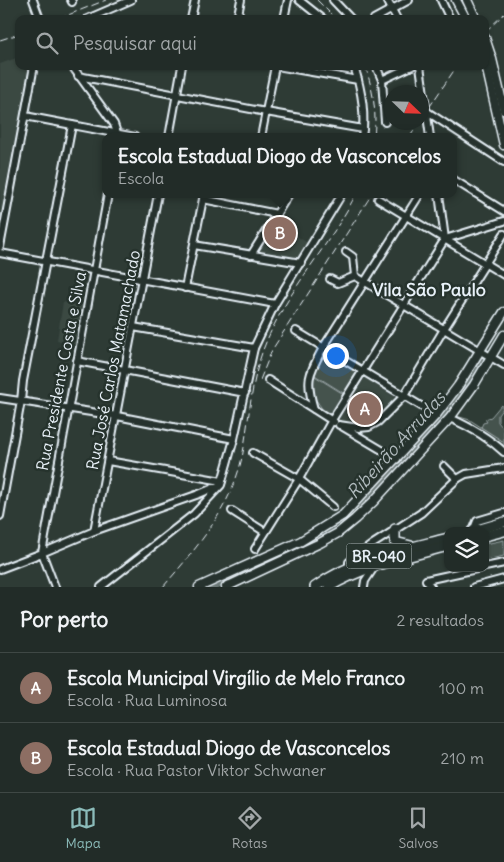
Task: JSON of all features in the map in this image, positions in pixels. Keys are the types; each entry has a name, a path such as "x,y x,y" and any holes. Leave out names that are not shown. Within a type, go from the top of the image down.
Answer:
{"highway":[{"path":"487,527 504,522"},
{"path":"395,529 395,542 416,546"},
{"path":"489,535 504,531"},
{"name":"BR-040","path":"315,587 362,562 444,539"},
{"name":"BR-040","path":"329,587 344,578 375,566 444,547"}],"main road":[{"path":"456,0 464,15"},
{"path":"468,2 474,15"},
{"path":"489,53 504,110"},
{"path":"487,70 504,145"},
{"path":"199,587 333,528 436,415 458,386 504,312"},
{"path":"227,587 290,558 374,502 450,418 474,385 504,335"}],"street":[{"path":"33,0 39,15"},
{"path":"97,15 131,0"},
{"path":"192,15 194,0"},
{"path":"238,15 241,0"},
{"path":"285,15 288,0"},
{"path":"299,0 317,15"},
{"path":"333,0 347,15"},
{"path":"388,0 395,15"},
{"path":"381,15 409,0"},
{"path":"441,0 448,15"},
{"path":"0,247 33,70"},
{"path":"74,70 114,124 117,133"},
{"path":"170,133 181,70"},
{"path":"262,133 275,70"},
{"path":"299,70 358,80"},
{"path":"355,70 363,105 362,133"},
{"path":"378,70 382,80 384,108"},
{"path":"382,80 403,70"},
{"path":"421,70 423,85"},
{"path":"78,76 363,129"},
{"path":"429,113 504,162"},
{"path":"24,116 109,133"},
{"path":"0,516 23,381 72,125"},
{"path":"457,182 504,211"},
{"name":"Rua Presidente Costa e Silva","path":"42,553 107,198"},
{"name":"Rua José Carlos Matamachado","path":"94,531 157,198"},
{"path":"185,288 203,198"},
{"path":"207,198 277,214"},
{"path":"251,255 287,198"},
{"path":"100,587 194,514 222,483 254,348 275,304 340,198"},
{"path":"314,409 308,392 311,369 417,198"},
{"path":"255,549 299,479 332,420 445,240 440,198"},
{"path":"378,199 504,276"},
{"path":"445,240 504,221"},
{"path":"339,425 359,428 369,427 378,422 404,396 504,234"},
{"path":"194,245 301,263"},
{"path":"0,252 275,304"},
{"path":"346,252 352,257 355,276"},
{"path":"355,276 504,365"},
{"path":"330,279 338,283 355,276"},
{"path":"133,328 254,348"},
{"path":"296,331 436,415"},
{"path":"77,362 244,393"},
{"path":"268,380 397,459"},
{"path":"0,398 117,416 234,438"},
{"path":"450,418 467,425 504,452"},
{"path":"253,453 299,479 333,507"},
{"path":"108,461 222,483"},
{"path":"444,466 457,479"},
{"path":"349,568 349,562 421,513 457,479 466,474 504,468"},
{"path":"0,569 94,531 199,494 222,483"},
{"path":"232,511 265,532"},
{"path":"475,527 477,521 504,513"},
{"path":"42,553 55,587"},
{"path":"489,566 504,563"},
{"path":"364,587 365,581 375,566"},
{"path":"431,587 426,580 463,572"},
{"path":"474,587 504,580"}],"shaded area":[{"path":"15,58 15,70 30,70 0,237 0,64"},
{"path":"274,223 308,243 297,261 256,252"},
{"path":"63,302 82,305 75,344 57,340"},
{"path":"323,350 359,372 345,394 313,374"},
{"path":"313,375 345,395 332,418 327,416 310,391"},
{"path":"365,378 396,398 368,424 338,420"},
{"path":"501,405 503,408 498,415 498,422 502,427 504,426 504,447 480,430 483,423 487,422 485,419 491,417"},
{"path":"504,540 504,556 489,559 489,543"}],"waterway":[{"name":"Ribeirão Arrudas","path":"212,587 304,547 341,524 371,497 448,414 482,362"},
{"path":"456,416 470,420 504,442"}],"railway":[{"path":"68,15 106,0"},
{"path":"317,0 332,15"},
{"path":"489,28 504,14"},
{"path":"0,40 15,35"},
{"path":"366,70 374,101 374,133"},
{"path":"429,108 454,70"},
{"path":"163,587 214,523 233,487 244,447 258,366 267,340 298,284 346,213 354,198"},
{"path":"260,380 272,350 369,198"}],"place":[{"name":"Escola Estadual Diogo de Vasconcelos","path":"280,233"},
{"name":"Escola Municipal Virgílio de Melo Franco","path":"365,409"}],"district":[{"name":"Vila São Paulo","path":"429,289"}]}
